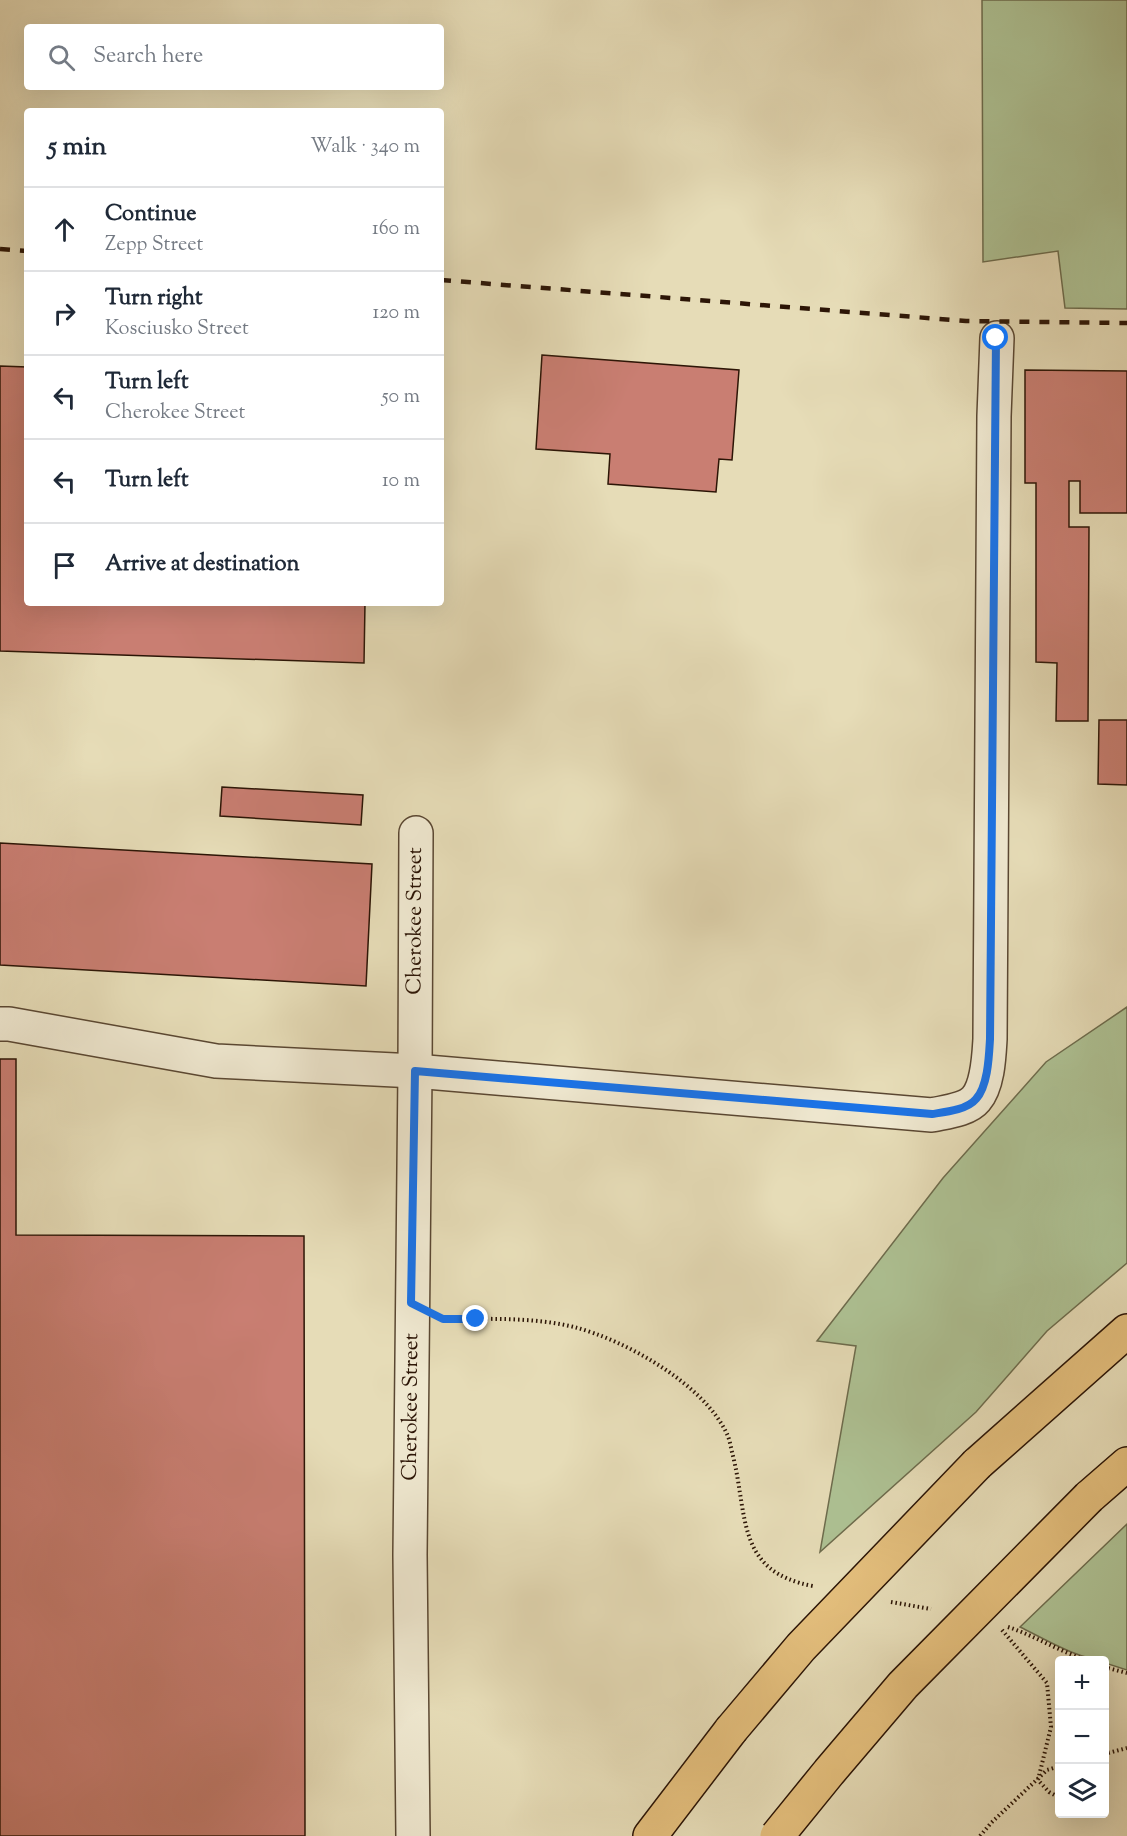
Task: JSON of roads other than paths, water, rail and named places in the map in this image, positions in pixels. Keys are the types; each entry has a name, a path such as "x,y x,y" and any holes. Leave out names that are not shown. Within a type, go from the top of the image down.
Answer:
{"highway":[{"path":"650,1836 732,1730 801,1647 977,1464 1127,1331"},
{"path":"777,1836 903,1685 1089,1497 1127,1464"}],"street":[{"path":"0,1024 216,1061 415,1071 932,1114 956,1111 976,1099 987,1074 990,1039 996,338"},
{"name":"Cherokee Street","path":"413,1836 410,1556 416,833"}],"railway":[{"path":"0,249 24,251"},
{"path":"444,280 966,321 1127,323"}]}
